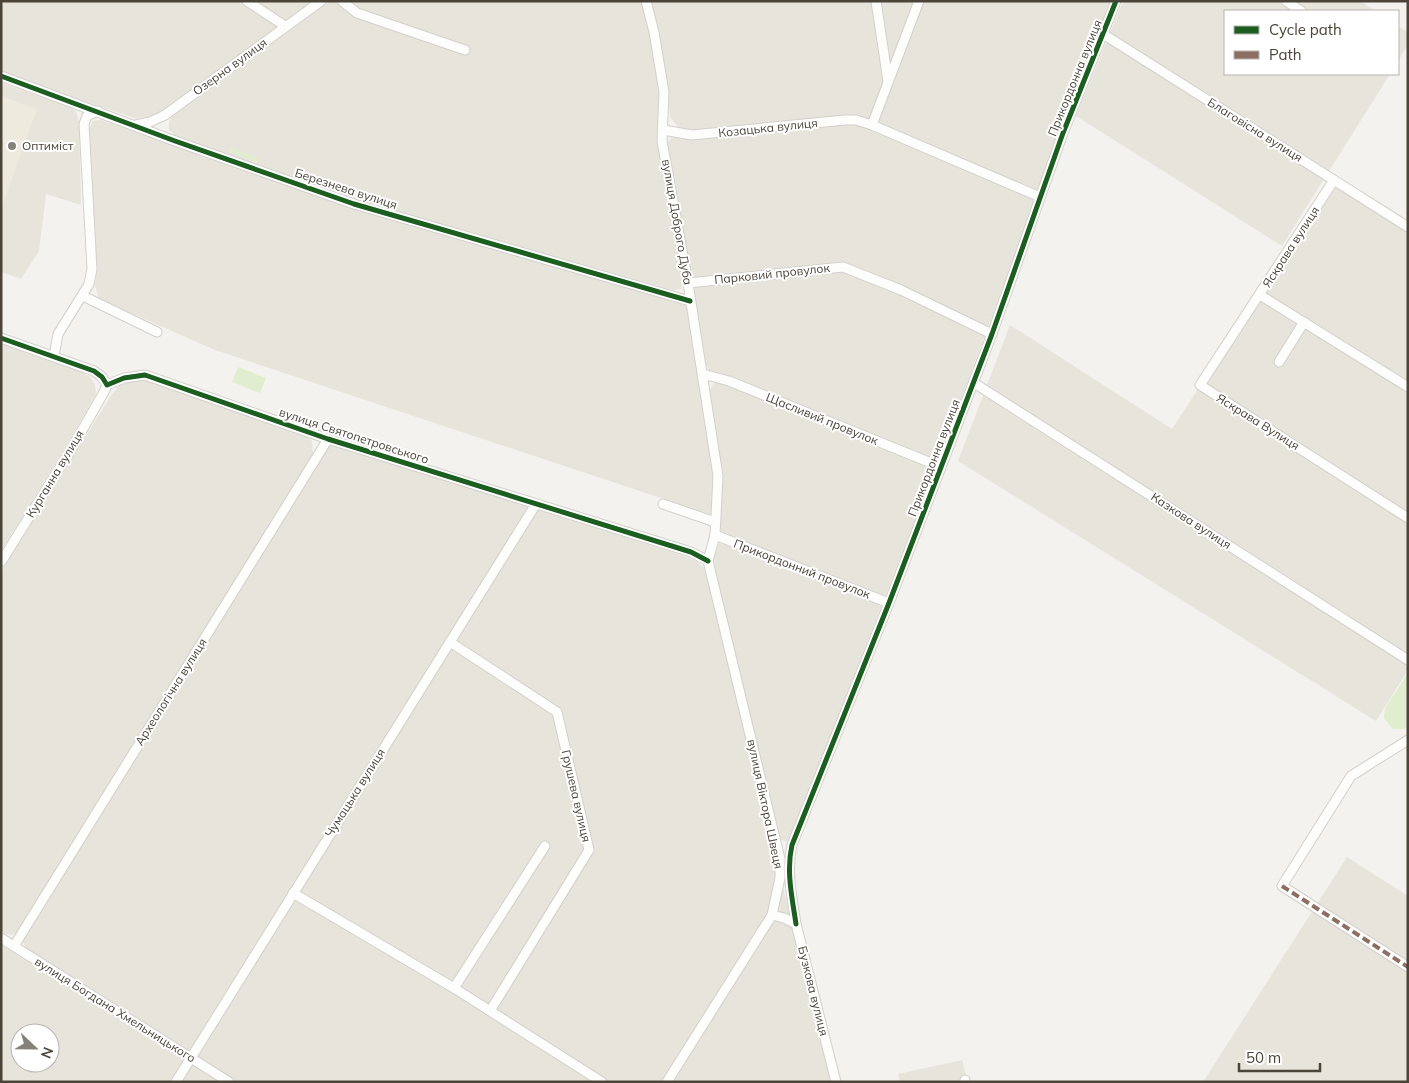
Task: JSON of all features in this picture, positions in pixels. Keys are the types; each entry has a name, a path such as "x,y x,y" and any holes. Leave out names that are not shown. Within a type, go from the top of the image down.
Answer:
{"street":[{"path":"247,1 285,26"},
{"name":"Озерна вулиця","path":"136,126 165,115 321,1"},
{"path":"342,1 357,13 465,50"},
{"name":"вулиця Доброго Дуба","path":"646,1 654,32 664,92 662,142 688,283 718,476 715,536 708,560"},
{"path":"876,1 888,82"},
{"path":"872,125 919,1"},
{"name":"Прикордонна вулиця","path":"796,924 790,882 789,857 792,845 889,603 974,382 1063,133 1116,1"},
{"path":"1286,1 1300,10"},
{"name":"Благовісна вулиця","path":"1103,34 1408,227"},
{"name":"Березнева вулиця","path":"1,76 354,204 690,301"},
{"path":"54,356 58,334 83,296 89,284 92,269 84,124 88,116 98,111"},
{"name":"Козацька вулиця","path":"663,130 692,136 856,120 872,125 1040,197"},
{"name":"Яскрава вулиця","path":"1334,180 1260,295 1408,387"},
{"name":"Парковий провулок","path":"688,283 843,267 901,290 992,334"},
{"name":"Яскрава Вулиця","path":"1260,295 1200,386 1408,518"},
{"path":"83,296 157,332"},
{"path":"1279,362 1304,322"},
{"path":"1,338 94,371 107,384"},
{"name":"Щасливий провулок","path":"703,374 729,381 941,467"},
{"name":"вулиця Святопетровського","path":"107,384 124,378 145,375 328,439 692,552 708,560"},
{"name":"Казкова вулиця","path":"974,382 1408,660"},
{"name":"Курганна вулиця","path":"1,562 69,453 107,384"},
{"name":"Археологічна вулиця","path":"14,946 328,439"},
{"name":"Чумацька вулиця","path":"176,1082 536,504"},
{"path":"663,504 715,522"},
{"name":"Прикордонний провулок","path":"715,536 889,603"},
{"name":"вулиця Віктора Швеця","path":"667,1082 772,915 780,878 780,859 708,560"},
{"name":"Грушева вулиця","path":"450,642 557,712 588,850 490,1011"},
{"path":"1408,740 1352,776 1282,886 1408,967"},
{"path":"454,988 545,846"},
{"path":"293,893 454,988 602,1082"},
{"path":"772,915 796,924"},
{"name":"Бузкова вулиця","path":"796,924 836,1082"},
{"name":"вулиця Богдана Хмельницького","path":"1,938 229,1082"}],"shaded area":[{"path":"1,1 314,1 162,111 148,117 134,118 1,73"},
{"path":"330,1 334,1 354,17 360,10 350,1 643,1 651,33 661,93 658,141 684,279 681,289 673,290 355,200 177,137 169,130 169,122 173,114"},
{"path":"650,1 1115,1 1037,196 936,466 789,843 780,839 717,581 714,559 719,543 727,545 730,538 721,532 709,392 713,384 720,382 718,375 709,370 704,362 666,149 672,137 690,139 691,132 678,127 670,117 668,92"},
{"path":"1123,1 1360,1 1374,10 1224,10 1224,75 1389,75 1282,246 1076,116"},
{"path":"1399,27 1408,32 1408,45 1399,59"},
{"path":"1,83 69,106 76,111 79,121 81,205 46,194 39,251 21,279 1,272"},
{"name":"Оптиміст","path":"1,96 37,109 1,209"},
{"path":"101,120 353,207 685,305 689,311 715,477 712,515 215,350 99,299 95,285 97,270 89,128 93,121"},
{"path":"1334,180 1408,227 1408,670 1376,721 958,461 1010,325 1172,429"},
{"path":"1,341 58,360 90,377 95,385 96,394 64,450 1,551"},
{"path":"143,378 302,434 312,441 313,455 17,933 12,935 6,934 1,931 1,572 110,397 120,384 131,379"},
{"path":"334,445 684,556 696,561 705,569 778,869 835,1082 1,1082 1,944 177,1054 182,1046 25,947 23,942 327,447"},
{"path":"1347,857 1408,896 1408,1082 1203,1082"},
{"path":"962,1060 968,1082 900,1082 898,1074"}],"green space":[{"path":"231,147 258,158 257,162 229,152"},
{"path":"238,367 266,378 260,393 232,382"},
{"path":"1408,673 1408,727 1393,729 1384,718 1385,708"}],"marked path":[{"path":"1282,886 1408,967"}],"cycle path":[{"path":"796,924 791,894 790,855 792,845 889,603 992,334 1063,133 1116,1"},
{"path":"1,76 175,141 354,204 690,301"},
{"path":"1,338 94,371 102,377 107,385 124,378 145,375 328,439 691,552 708,561"}],"place":[{"name":"Оптиміст","path":"12,146"}]}
